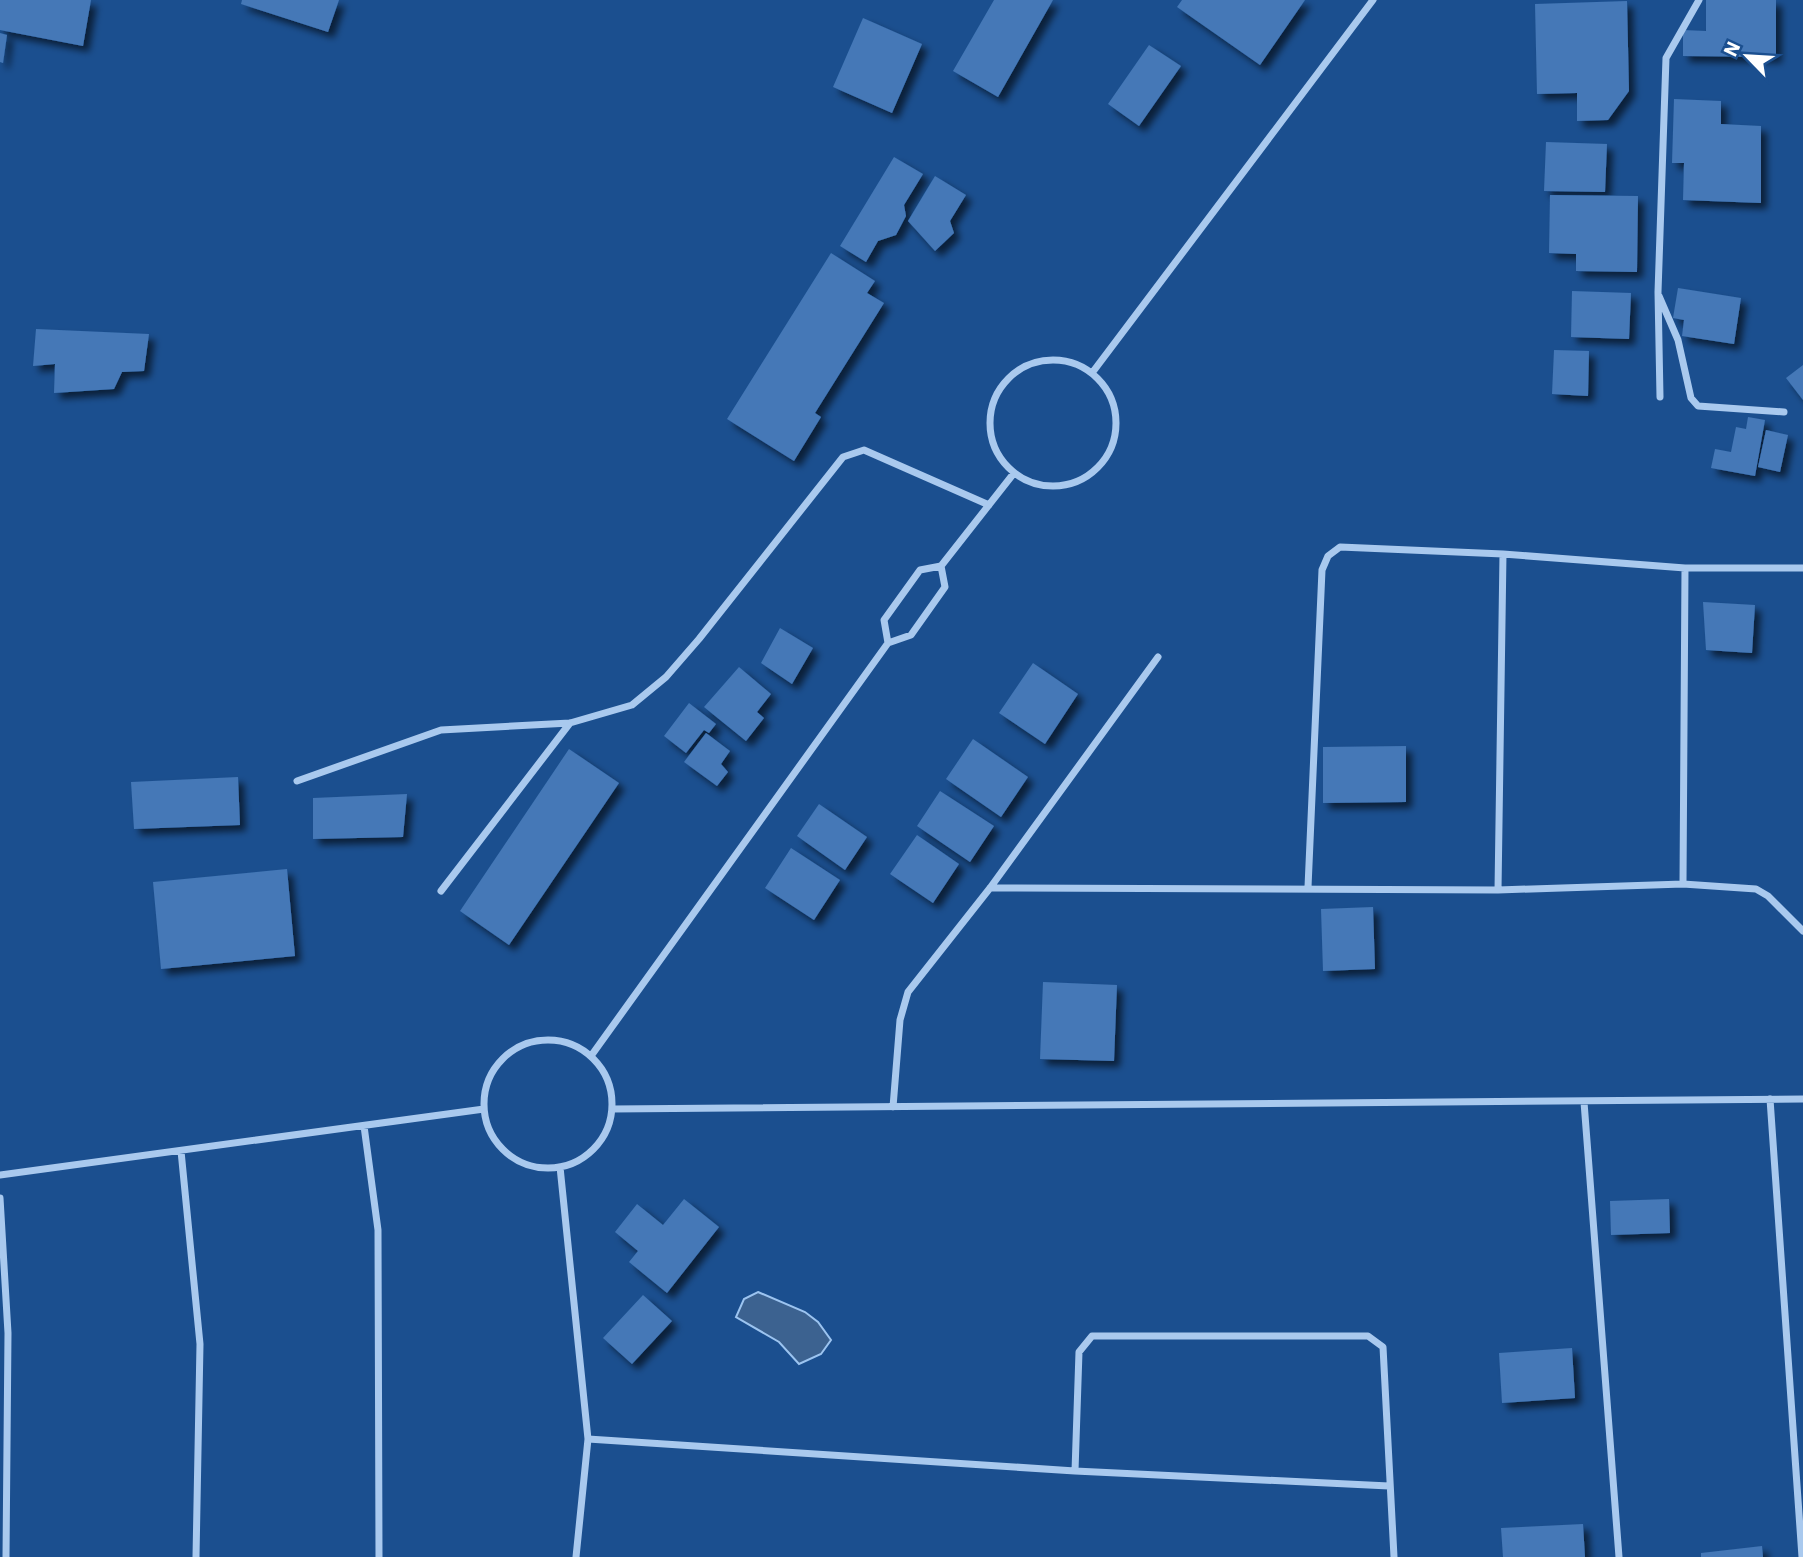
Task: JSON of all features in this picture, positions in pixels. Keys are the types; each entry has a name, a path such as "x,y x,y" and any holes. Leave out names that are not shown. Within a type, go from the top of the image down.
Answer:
{"street":[{"path":"1092,373 1373,0"},
{"path":"1660,397 1658,292 1666,58 1699,0"},
{"path":"1658,292 1678,340 1691,398 1698,405 1784,412"},
{"path":"1052,359 1073,363 1092,373 1106,388 1114,406 1116,425 1112,445 1103,462 1088,475 1060,485 1031,483 1014,473 999,457 991,436 991,414 997,393 1012,376 1030,364 1052,359"},
{"path":"297,781 441,730 570,723 632,705 666,677 843,457 852,452 864,450 989,505"},
{"path":"888,643 884,620 902,593 920,570 941,566 1014,473"},
{"path":"1308,887 1322,570 1328,556 1340,547 1503,554 1685,568 1803,568"},
{"path":"1498,890 1503,554"},
{"path":"591,1056 888,643 911,635 946,587 941,566"},
{"path":"1682,884 1685,568"},
{"path":"893,1107 900,1020 908,992 990,888 1158,657"},
{"path":"441,891 570,723"},
{"path":"990,888 1308,887 1498,890 1682,884 1756,890 1800,921 1803,931"},
{"path":"552,1039 573,1044 591,1056 603,1071 611,1089 612,1109 607,1129 596,1146 580,1160 560,1167 539,1167 518,1161 501,1148 489,1130 484,1109 486,1087 495,1068 510,1052 530,1042 552,1039"},
{"path":"1769,1099 1802,1557"},
{"path":"612,1109 1803,1099"},
{"path":"1584,1102 1619,1557"},
{"path":"0,1175 484,1109"},
{"path":"364,1126 378,1230 379,1557"},
{"path":"181,1151 200,1344 196,1557"},
{"path":"560,1167 588,1439 576,1557"},
{"path":"0,1198 4,1333 3,1508 6,1557"},
{"path":"1075,1471 1079,1352 1092,1336 1368,1336 1383,1348 1394,1557"},
{"path":"588,1439 1075,1471 1389,1486"}],"water":[{"path":"758,1292 805,1312 818,1322 831,1340 821,1354 799,1364 779,1342 736,1317 744,1299"}],"building":[{"path":"0,0 91,0 83,46 0,30"},
{"path":"242,0 339,0 328,32 241,4"},
{"path":"994,0 1053,0 998,97 953,71"},
{"path":"1182,0 1305,0 1260,65 1177,7"},
{"path":"1706,0 1776,0 1776,57 1683,56 1683,30 1706,31"},
{"path":"1627,1 1629,91 1608,120 1577,121 1577,93 1537,94 1535,4"},
{"path":"863,18 922,44 892,113 833,87"},
{"path":"0,33 7,35 3,63 0,62"},
{"path":"1149,45 1181,66 1139,126 1108,104"},
{"path":"1674,99 1721,101 1721,124 1761,126 1761,203 1683,200 1684,163 1672,163"},
{"path":"1546,142 1607,144 1605,192 1544,191"},
{"path":"894,157 923,174 904,205 906,216 896,235 878,241 866,262 840,246"},
{"path":"935,176 966,195 950,221 954,233 935,251 908,221"},
{"path":"1550,195 1638,196 1637,272 1576,271 1576,254 1549,253"},
{"path":"831,253 875,281 867,293 884,303 815,413 821,417 794,461 727,419"},
{"path":"1678,288 1741,298 1734,344 1682,336 1684,320 1673,318"},
{"path":"1572,291 1631,293 1629,339 1571,337"},
{"path":"36,329 149,334 144,371 122,372 114,389 54,393 55,364 33,366"},
{"path":"1554,350 1589,351 1588,396 1552,394"},
{"path":"1803,365 1803,400 1786,378"},
{"path":"1748,417 1765,420 1755,476 1711,468 1715,449 1731,452 1736,427 1746,429"},
{"path":"1766,430 1788,435 1780,472 1758,467"},
{"path":"1703,602 1755,605 1752,653 1706,650"},
{"path":"780,628 813,648 792,684 761,663"},
{"path":"1033,663 1078,694 1045,744 999,713"},
{"path":"739,667 771,694 757,712 764,718 746,741 704,707"},
{"path":"689,703 716,724 709,733 704,730 686,753 664,736"},
{"path":"706,733 730,751 721,764 728,772 717,786 684,762"},
{"path":"973,739 1028,777 1001,817 946,779"},
{"path":"1406,746 1406,802 1323,803 1323,747"},
{"path":"569,749 619,783 509,945 460,911"},
{"path":"238,777 240,825 134,829 131,782"},
{"path":"940,791 994,826 970,862 917,826"},
{"path":"407,794 403,837 313,839 313,798"},
{"path":"819,804 867,837 845,870 797,836"},
{"path":"917,835 959,864 933,903 890,874"},
{"path":"791,848 840,880 814,920 765,888"},
{"path":"287,869 295,956 161,969 153,882"},
{"path":"1373,907 1375,969 1323,971 1321,909"},
{"path":"1043,982 1117,985 1114,1061 1040,1059"},
{"path":"684,1199 719,1227 667,1293 629,1262 638,1251 615,1232 637,1204 663,1225"},
{"path":"1669,1199 1670,1233 1611,1235 1610,1201"},
{"path":"643,1295 672,1321 632,1364 603,1338"},
{"path":"1572,1348 1575,1398 1502,1403 1499,1353"},
{"path":"1583,1524 1585,1557 1503,1557 1501,1528"},
{"path":"1762,1546 1763,1557 1701,1557 1701,1553"}]}
